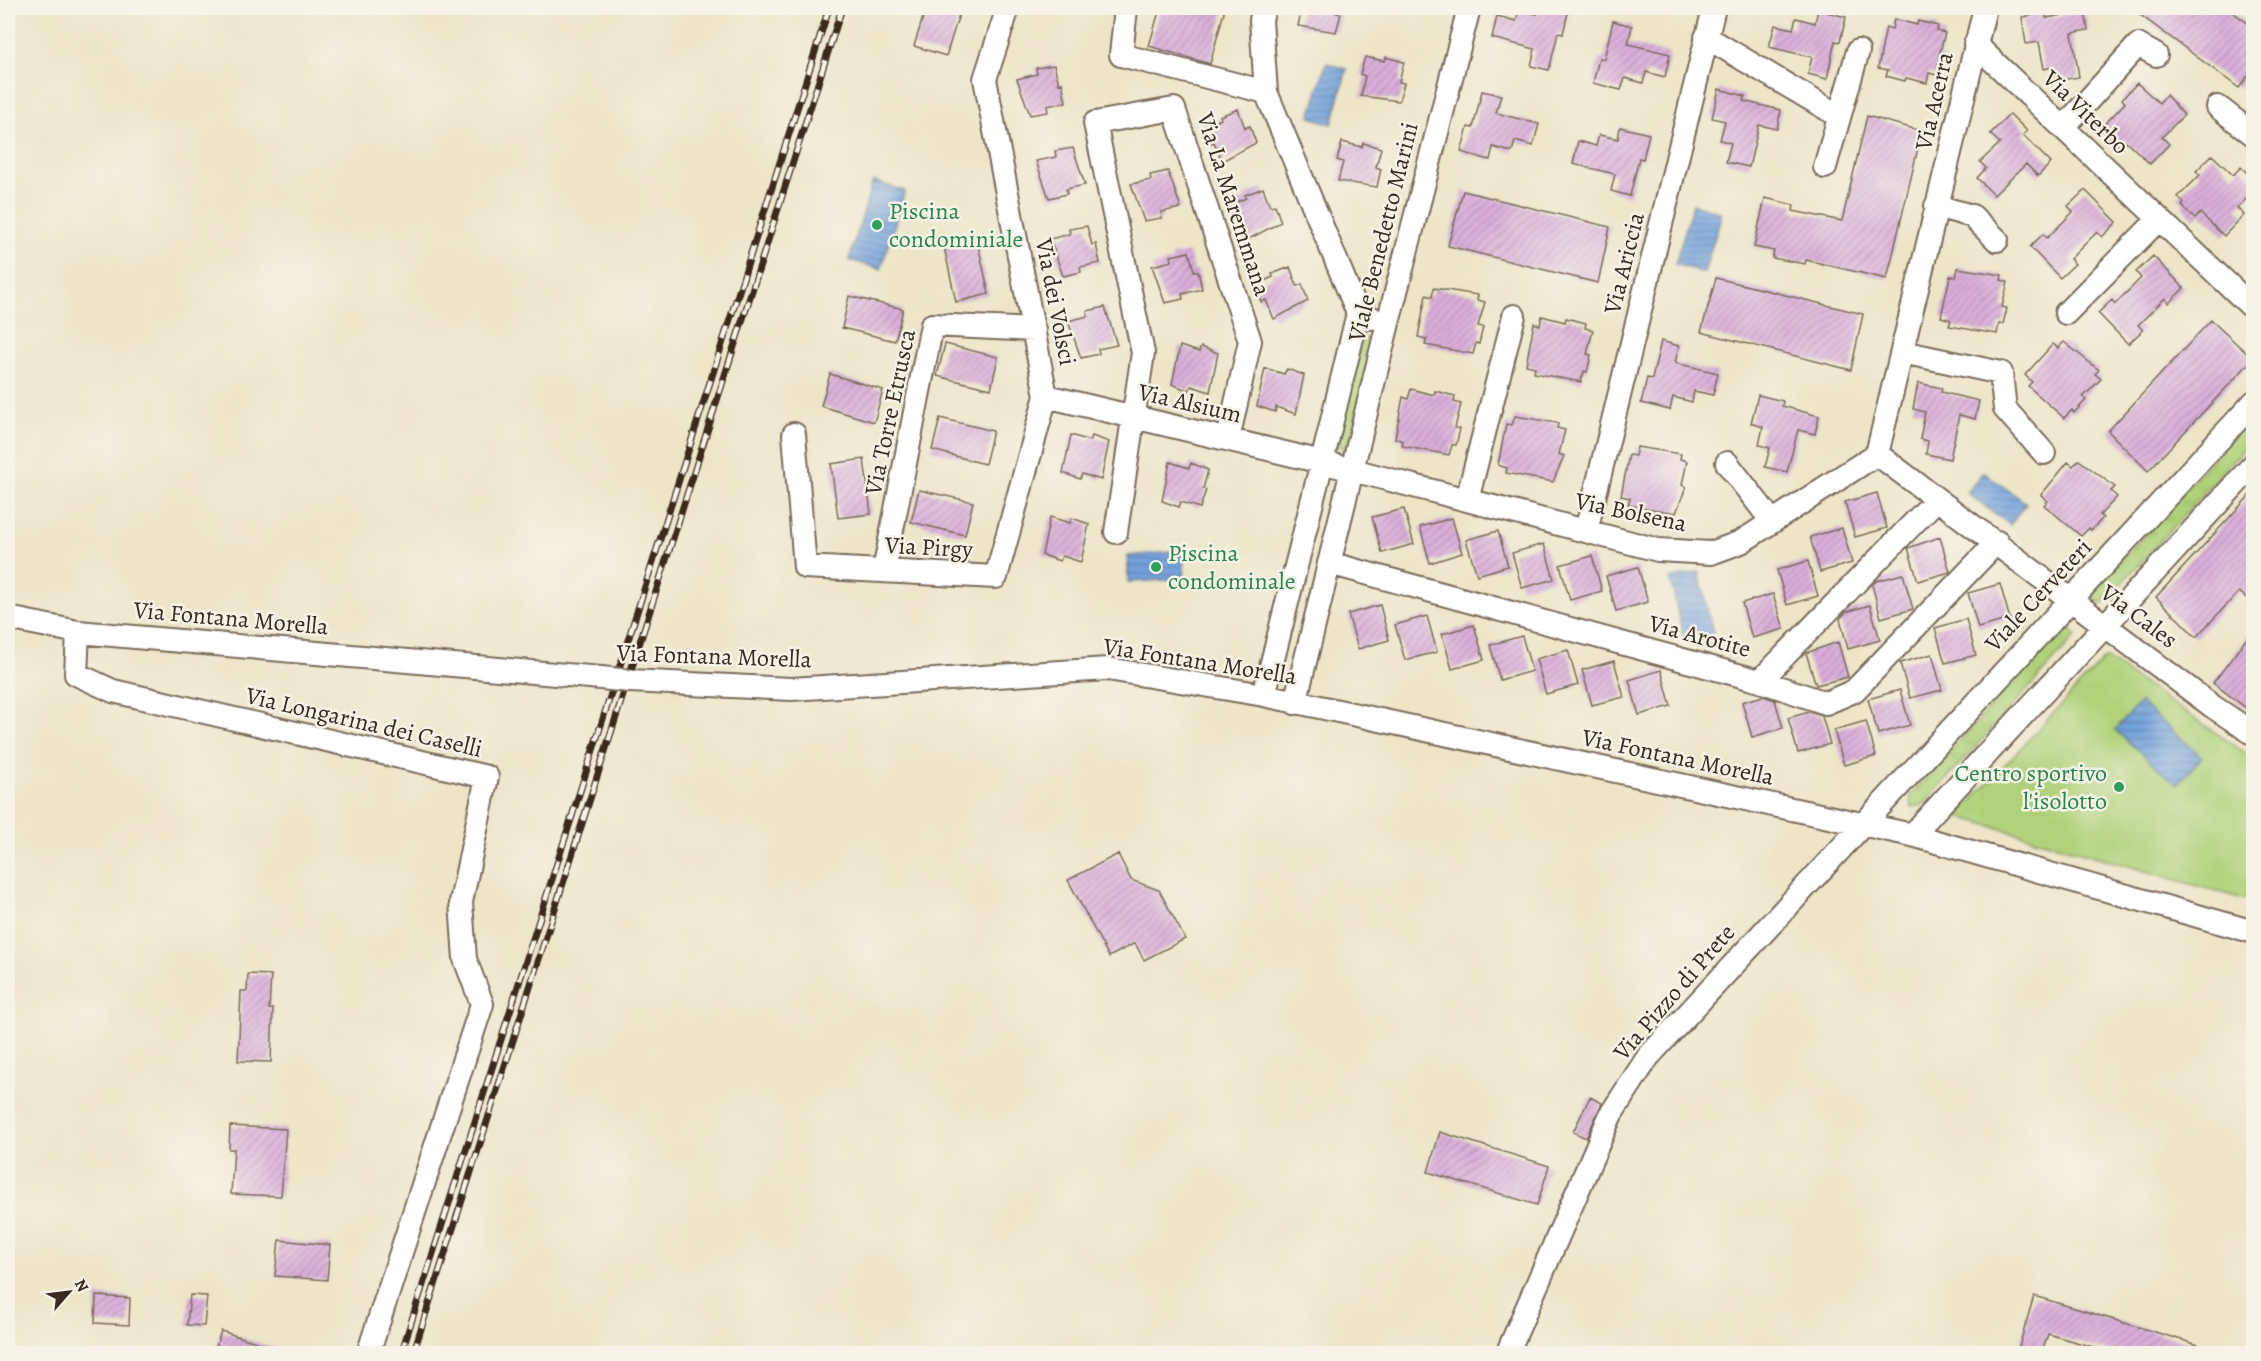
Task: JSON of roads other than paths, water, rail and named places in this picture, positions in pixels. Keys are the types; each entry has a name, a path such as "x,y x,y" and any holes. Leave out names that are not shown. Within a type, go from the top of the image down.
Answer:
{"street":[{"name":"Via dei Volsci","path":"1008,8 985,79 1046,396"},
{"path":"1126,8 1121,56 1266,92"},
{"path":"1264,8 1261,20 1266,92 1358,313 1388,323"},
{"name":"Viale Benedetto Marini","path":"1295,703 1388,323 1469,8"},
{"name":"Via Ariccia","path":"1587,531 1714,8"},
{"name":"Via Acerra","path":"1877,454 1985,8"},
{"path":"1706,37 1839,116"},
{"name":"Via Viterbo","path":"1975,44 2253,309"},
{"path":"2063,128 2138,45 2156,55"},
{"path":"1825,167 1858,51"},
{"path":"2218,107 2253,135"},
{"name":"Via La Maremmana","path":"1132,417 1143,353 1095,123 1174,109 1250,341 1228,439"},
{"path":"1936,206 1972,216 1997,240"},
{"path":"2066,314 2159,219"},
{"name":"Viale Benedetto Marini","path":"1264,695 1358,313"},
{"path":"1467,500 1514,316"},
{"name":"Via Torre Etrusca","path":"884,571 932,326 1034,330"},
{"path":"1902,352 2001,373 2005,409 2044,453"},
{"name":"Via Alsium","path":"1046,396 1352,471"},
{"name":"Via Pirgy","path":"794,434 805,567 996,577 1046,396"},
{"name":"Viale Cerveteri","path":"1862,824 2253,402"},
{"path":"1116,532 1132,417"},
{"name":"Via Bolsena","path":"1352,471 1658,550 1711,553 1741,542 1771,520 1877,454"},
{"name":"Via Cales","path":"1877,454 1936,500 1997,542 2212,706 2253,734"},
{"path":"1727,463 1771,520"},
{"path":"1912,835 2253,464"},
{"path":"1760,681 1936,500"},
{"name":"Via Arotite","path":"1329,563 1760,681 1826,703 1854,691 1997,542"},
{"name":"Via Fontana Morella","path":"8,618 78,632 630,681 791,689 1108,669 1264,695 1912,835 2253,932"},
{"name":"Via Longarina dei Caselli","path":"78,632 76,674 113,691 487,777 461,902 465,958 482,1004 368,1353"},
{"name":"Via Pizzo di Prete","path":"1507,1353 1611,1114 1633,1079 1656,1048 1862,824"}],"water":[{"path":"1326,63 1347,69 1332,124 1310,117"},
{"name":"Piscina condominiale","path":"873,181 905,191 881,269 849,260"},
{"path":"1693,204 1722,213 1704,273 1675,264"},
{"path":"1983,472 2026,503 2010,525 1967,493"},
{"name":"Piscina condominale","path":"1183,551 1185,579 1128,582 1128,556"},
{"path":"1699,572 1713,633 1684,640 1670,579"},
{"path":"2140,702 2202,757 2177,785 2115,730"}],"railway":[{"path":"401,1354 829,8"},
{"path":"413,1354 842,8"}],"place":[{"name":"Piscina condominiale","path":"877,225"},
{"name":"Piscina condominale","path":"1156,567"},
{"name":"Centro sportivo l'isolotto","path":"2119,787"}]}
